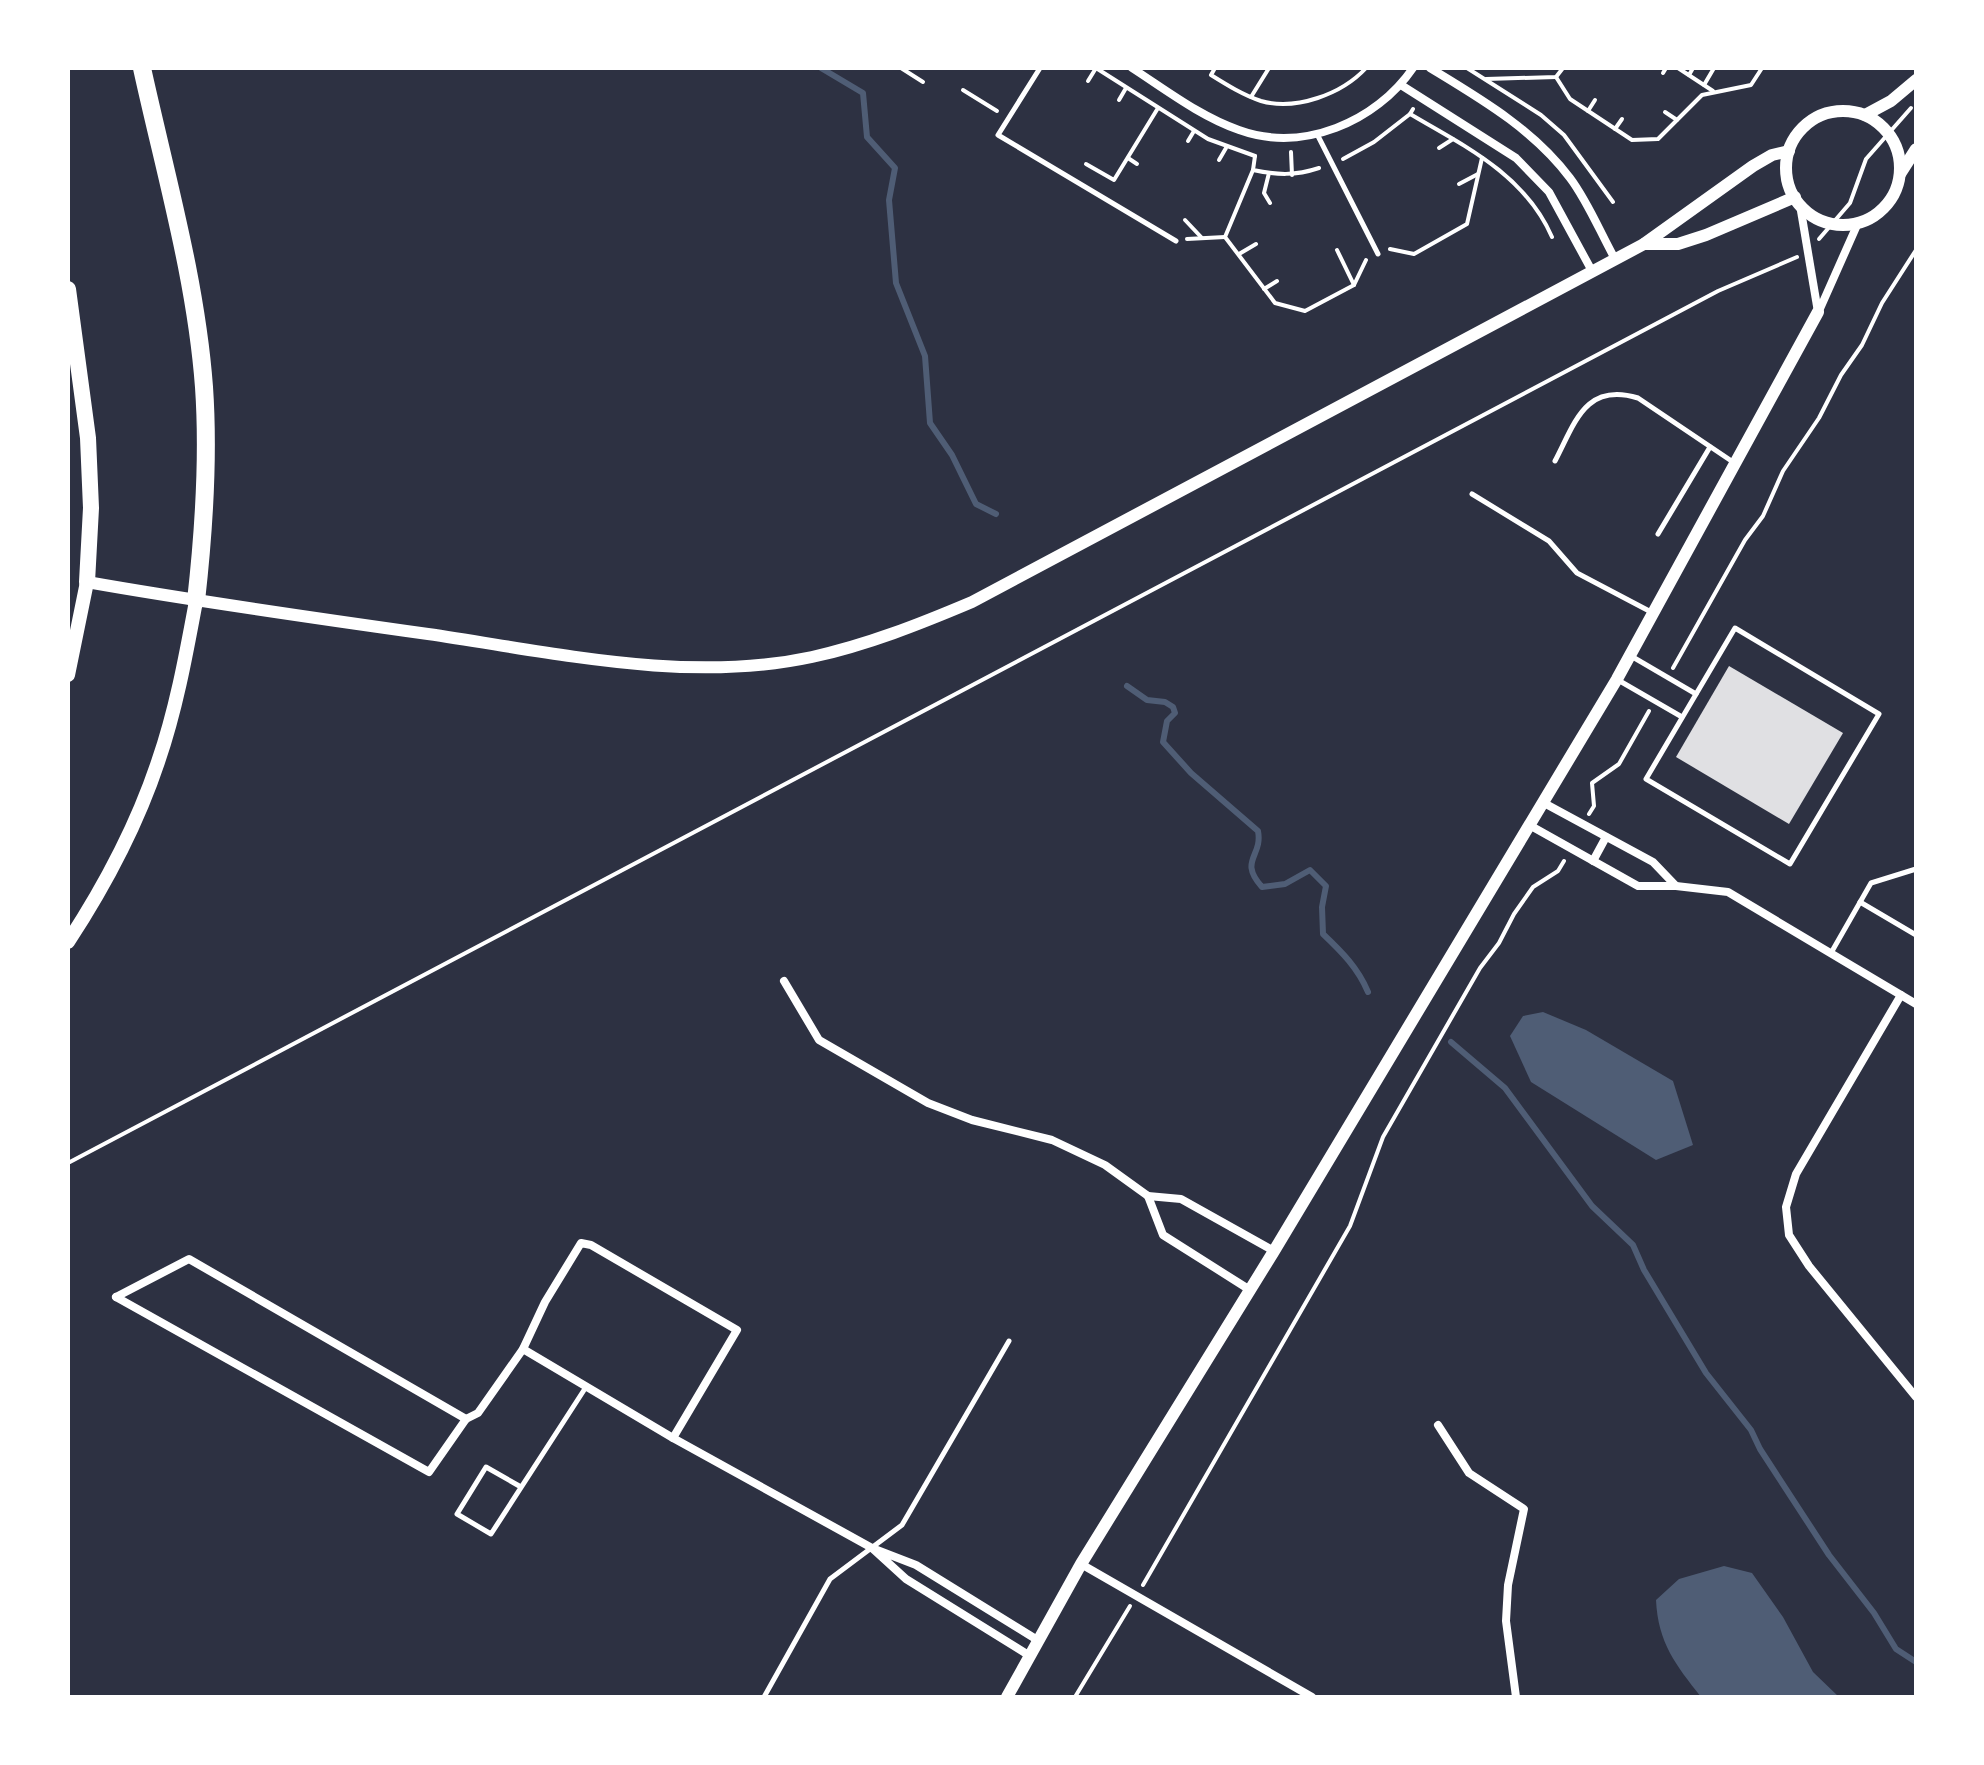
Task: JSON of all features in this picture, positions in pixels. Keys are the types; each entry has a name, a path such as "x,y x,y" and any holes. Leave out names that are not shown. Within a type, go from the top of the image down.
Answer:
{"highway":[{"path":"142,68 187,271 204,387 205,504 196,601"},
{"path":"68,289 88,438 91,508 87,582"}],"main road":[{"path":"68,675 87,582"},
{"path":"68,942 115,860 159,761 180,686 196,601"}],"street":[{"path":"1132,68 1207,116 1262,137 1292,138 1333,130 1359,117 1401,85 1413,68"},
{"path":"1430,68 1530,134 1571,179 1615,259"},
{"path":"1865,115 1891,101 1916,80"},
{"path":"1401,85 1516,158 1549,192 1592,271"},
{"path":"1818,312 1797,201 1786,170 1789,151 1798,134 1812,121 1828,113 1847,111 1865,115 1888,134 1899,156 1900,174"},
{"path":"1797,201 1814,217 1832,224 1858,223 1870,219 1885,207 1895,192 1900,174 1916,149"},
{"path":"87,582 537,652 639,664 732,666 811,657 915,627 972,602 1644,244 1753,166 1772,155 1789,151"},
{"path":"1644,244 1678,244 1797,201"},
{"path":"1007,1697 1081,1564 1274,1251 1617,679 1737,465 1818,312 1858,223"},
{"path":"1544,803 1653,862 1676,886"},
{"path":"1531,826 1638,886 1676,886 1728,892 1916,1004"},
{"path":"1593,861 1606,837"},
{"path":"784,981 819,1040 928,1103 972,1120 1052,1140 1105,1165 1148,1196 1181,1199 1274,1251"},
{"path":"1901,995 1796,1174 1786,1207 1789,1235 1809,1266 1916,1397"},
{"path":"1148,1196 1163,1235 1250,1290"},
{"path":"466,1419 189,1259 116,1297 429,1472 466,1419 478,1413 523,1349 545,1302 581,1243 591,1245 737,1330 673,1438"},
{"path":"523,1349 673,1438 872,1548 916,1565 1039,1641"},
{"path":"1438,1425 1469,1473 1524,1509 1508,1585 1506,1621 1516,1697"},
{"path":"872,1548 906,1579 1030,1656"},
{"path":"1081,1564 1312,1697"}],"lane":[{"path":"1040,68 998,135 1176,241"},
{"path":"1317,134 1378,254"},
{"path":"1555,461 1586,404 1596,398 1624,394 1638,398 1737,465"},
{"path":"1658,534 1710,447"},
{"path":"1472,494 1549,541 1577,573 1654,613"},
{"path":"1735,628 1879,714 1790,864 1646,779 1682,717 1735,628"},
{"path":"1630,656 1696,694"},
{"path":"1617,679 1682,717"},
{"path":"1830,954 1871,883 1916,869"},
{"path":"1860,902 1916,935"},
{"path":"764,1697 830,1579 902,1525 1009,1341"},
{"path":"521,1487 486,1467 457,1514 491,1534 586,1387"}],"path":[{"path":"901,68 923,82"},
{"path":"1088,81 1096,68 1194,131 1226,148 1255,156"},
{"path":"1215,68 1211,75 1251,97 1264,102 1282,103 1318,98 1344,86 1366,68"},
{"path":"1251,97 1269,68"},
{"path":"1556,77 1563,68"},
{"path":"1678,68 1715,92"},
{"path":"1689,75 1693,68"},
{"path":"1704,85 1714,68"},
{"path":"1556,77 1570,99 1632,140 1658,139 1702,95 1751,85 1762,68"},
{"path":"1484,79 1556,77"},
{"path":"1119,100 1127,88"},
{"path":"963,90 997,111"},
{"path":"1588,111 1595,100"},
{"path":"1684,103 1690,107"},
{"path":"68,1163 1718,291 1808,252 1850,203 1866,159 1916,104"},
{"path":"1086,164 1114,180 1158,108"},
{"path":"1341,160 1392,129 1414,108"},
{"path":"1665,112 1677,120"},
{"path":"1410,114 1499,169 1528,195 1552,237"},
{"path":"1615,129 1622,119"},
{"path":"1392,129 1397,137"},
{"path":"1188,141 1194,131"},
{"path":"1439,148 1453,139"},
{"path":"1219,160 1226,148"},
{"path":"1225,237 1253,170 1256,149"},
{"path":"1291,152 1292,175"},
{"path":"1128,158 1137,164"},
{"path":"1388,248 1414,254 1467,224 1482,158"},
{"path":"1253,170 1292,175 1319,168"},
{"path":"1269,173 1264,193 1270,203"},
{"path":"1459,184 1478,174"},
{"path":"1185,220 1202,238"},
{"path":"1177,233 1188,239 1225,237"},
{"path":"1225,237 1275,303 1305,311 1354,285 1366,259 1361,250"},
{"path":"1239,254 1256,244"},
{"path":"1337,250 1354,285"},
{"path":"1668,678 1745,540 1763,516 1783,471 1819,418 1841,375 1862,345 1882,303 1916,250"},
{"path":"1264,289 1277,281"},
{"path":"1583,824 1594,806 1592,783 1619,764 1655,701"},
{"path":"1136,1596 1350,1226 1383,1137 1480,968 1533,887 1558,871 1570,848"},
{"path":"1075,1697 1128,1609"}],"water":[{"path":"1543,1012 1586,1030 1673,1081 1693,1145 1656,1160 1531,1082 1510,1036 1523,1016"},
{"path":"1724,1566 1752,1573 1783,1617 1813,1672 1839,1697 1701,1697 1676,1664 1665,1641 1656,1600 1679,1579"}],"building":[{"path":"1729,666 1843,733 1789,824 1676,757"}],"waterway":[{"path":"821,68 863,93 867,137 895,168 889,200 896,283 925,356 930,423 952,455 976,504 996,514"},
{"path":"1127,686 1147,700 1165,702 1173,707 1175,713 1167,721 1163,742 1191,773 1258,831 1252,871 1262,887 1285,884 1310,870 1326,886 1322,907 1323,934 1349,961 1368,992"},
{"path":"1451,1042 1505,1088 1592,1206 1633,1245 1644,1270 1706,1373 1751,1430 1760,1449 1829,1555 1874,1613 1896,1649 1916,1662"}]}
